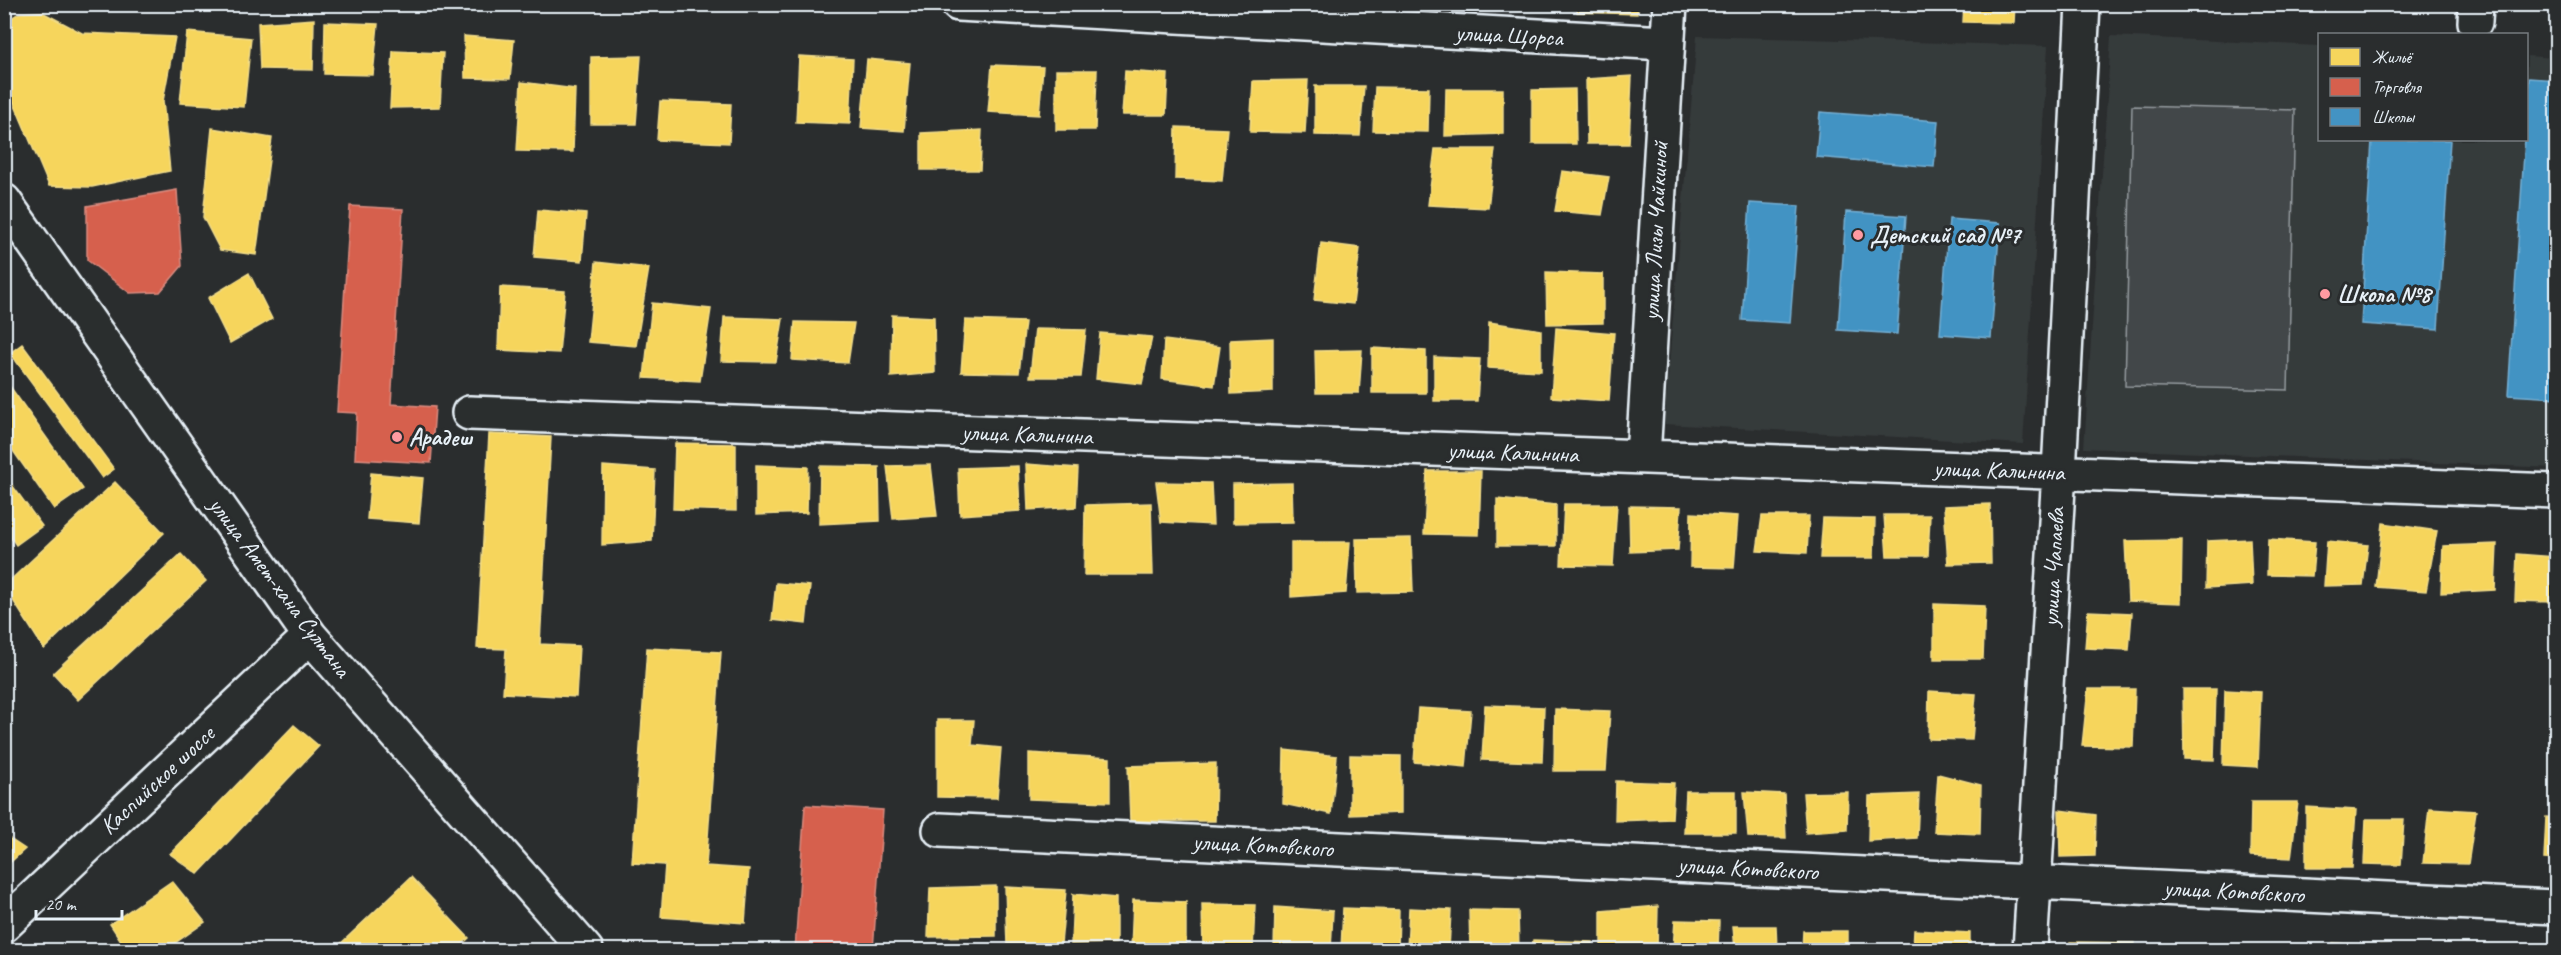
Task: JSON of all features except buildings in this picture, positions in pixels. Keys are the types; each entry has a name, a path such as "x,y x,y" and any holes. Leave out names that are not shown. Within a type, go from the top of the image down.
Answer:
{"street":[{"name":"улица Щорса","path":"958,4 1346,16 1665,43"},
{"name":"улица Лизы Чайкиной","path":"1643,457 1665,43 1670,4"},
{"name":"улица Чапаева","path":"2030,951 2059,472 2083,4"},
{"name":"улица Амет-хана Султана","path":"6,204 310,636 586,951"},
{"name":"улица Калинина","path":"470,413 2556,491"},
{"name":"Каспийское шоссе","path":"4,925 310,636"},
{"name":"улица Котовского","path":"940,830 2556,906"}],"shaded area":[{"name":"Детский сад №7","path":"1697,36 2048,46 2023,444 1664,424"},
{"name":"Школа №8","path":"2111,36 2318,46 2318,141 2528,141 2528,56 2556,58 2556,468 2084,448"},
{"path":"2132,106 2295,110 2288,390 2125,386"}],"place":[{"name":"Детский сад №7","path":"1858,235"},
{"name":"Школа №8","path":"2325,294"},
{"name":"Арадеш","path":"397,437"}]}
